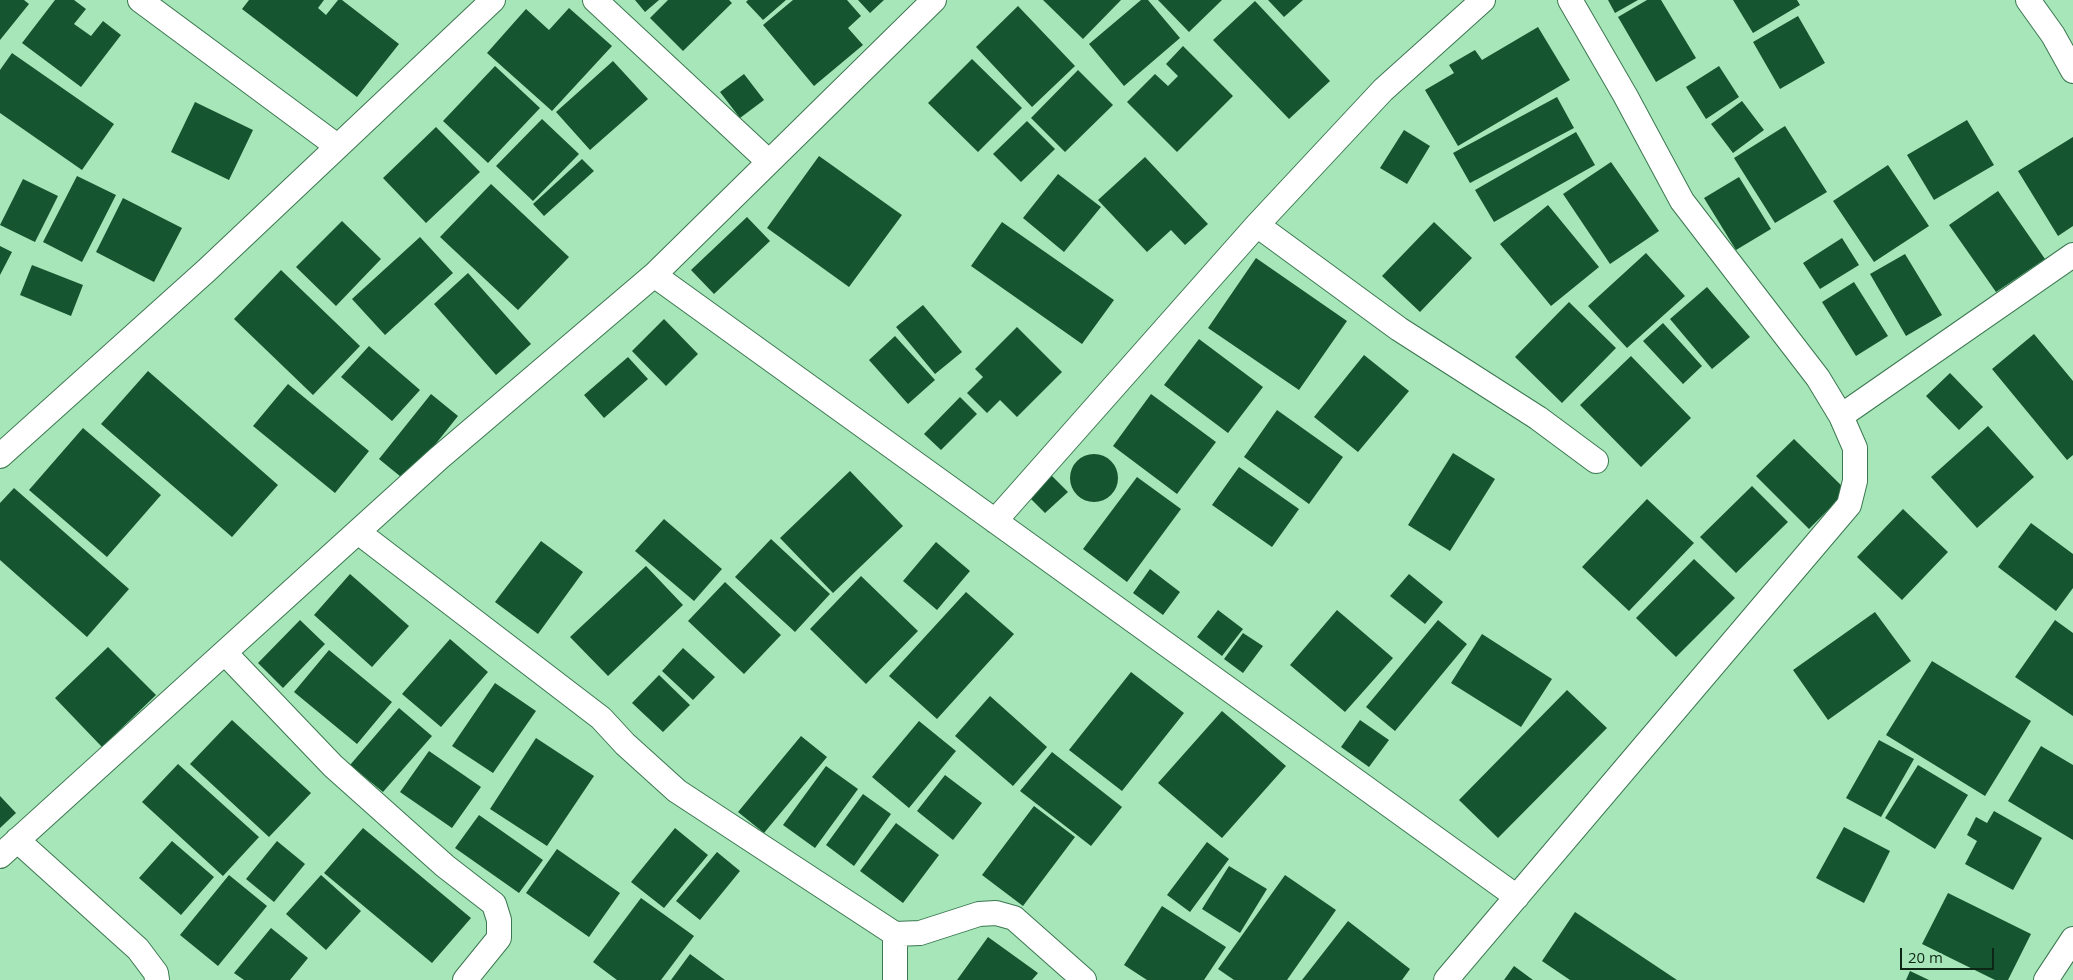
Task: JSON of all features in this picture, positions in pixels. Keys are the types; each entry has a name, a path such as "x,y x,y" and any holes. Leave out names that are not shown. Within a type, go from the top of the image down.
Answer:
{"street":[{"path":"140,0 337,146"},
{"path":"0,456 208,270 493,0"},
{"path":"595,0 769,162"},
{"path":"157,980 156,973 138,949 9,848 438,458 654,276 934,0"},
{"path":"995,521 1257,225 1383,90 1482,0"},
{"path":"1446,980 1848,505 1855,482 1855,448 1841,416 1818,378 1682,202 1625,95 1570,0"},
{"path":"2028,0 2053,35 2073,71"},
{"path":"1257,225 1399,329 1538,418 1596,461"},
{"path":"1841,416 2073,255"},
{"path":"654,276 1517,897"},
{"path":"358,532 601,718 625,744 677,792 895,934 920,933 979,914 996,912 1014,918 1084,980"},
{"path":"224,653 332,766 445,866 494,904 499,920 500,938 465,980"},
{"path":"895,934 895,980"},
{"path":"2046,980 2073,939"}],"building":[{"path":"0,0 24,0 29,4 0,40"},
{"path":"55,0 74,0 86,9 74,24 91,36 103,21 121,35 81,87 22,43"},
{"path":"249,0 324,0 318,8 326,15 338,0 342,0 399,44 357,97 242,9"},
{"path":"635,0 659,0 645,12"},
{"path":"668,0 729,0 732,3 683,51 650,18"},
{"path":"748,0 786,0 763,20 746,2"},
{"path":"793,0 847,0 861,16 848,28 863,45 814,86 763,25"},
{"path":"858,0 884,0 870,13"},
{"path":"1043,0 1121,0 1083,39"},
{"path":"1141,0 1148,0 1180,38 1124,86 1089,44"},
{"path":"1158,0 1222,0 1189,32"},
{"path":"1268,0 1303,0 1284,17"},
{"path":"1608,0 1638,0 1615,13"},
{"path":"1647,0 1661,0 1696,58 1656,82 1618,17"},
{"path":"1733,0 1797,0 1800,5 1753,33"},
{"path":"1255,1 1330,81 1289,119 1213,40"},
{"path":"1018,6 1075,66 1032,107 976,47"},
{"path":"569,8 612,46 552,111 487,53 526,9 549,30"},
{"path":"1798,16 1825,63 1780,89 1753,42"},
{"path":"1538,27 1570,80 1458,146 1425,90 1454,73 1449,65 1475,50 1482,60"},
{"path":"1183,46 1233,96 1177,152 1127,102 1155,74 1168,86 1178,76 1166,64"},
{"path":"12,53 114,124 82,170 0,113 0,70"},
{"path":"972,59 1022,108 978,152 928,103"},
{"path":"613,61 648,99 590,150 556,112"},
{"path":"495,66 540,108 488,163 443,121"},
{"path":"1719,66 1739,97 1706,119 1686,87"},
{"path":"1078,70 1113,105 1065,152 1031,118"},
{"path":"744,74 764,100 740,118 720,92"},
{"path":"1557,97 1574,128 1470,183 1453,153"},
{"path":"1742,101 1764,130 1733,153 1711,124"},
{"path":"195,102 253,130 229,180 171,152"},
{"path":"542,119 579,154 533,201 496,166"},
{"path":"1967,120 1994,165 1934,200 1907,155"},
{"path":"1027,121 1055,149 1021,182 993,154"},
{"path":"1785,126 1827,192 1775,223 1734,158"},
{"path":"436,127 480,172 426,223 383,178"},
{"path":"1404,130 1430,146 1407,184 1380,168"},
{"path":"1576,132 1595,165 1494,222 1475,190"},
{"path":"2073,137 2073,226 2058,236 2018,171"},
{"path":"819,156 902,215 849,287 767,228"},
{"path":"1145,157 1208,224 1185,245 1171,230 1147,252 1098,200"},
{"path":"582,159 594,171 544,216 533,204"},
{"path":"1611,162 1659,231 1610,264 1563,194"},
{"path":"1888,165 1929,226 1874,262 1833,201"},
{"path":"1058,174 1101,207 1064,252 1023,218"},
{"path":"77,176 116,195 82,262 43,242"},
{"path":"1739,177 1771,229 1736,250 1704,198"},
{"path":"23,179 58,196 35,242 0,225"},
{"path":"491,184 569,257 518,310 440,237"},
{"path":"1998,191 2045,259 1996,292 1949,225"},
{"path":"123,198 182,228 154,282 96,252"},
{"path":"1548,205 1599,267 1551,306 1500,244"},
{"path":"747,217 770,241 714,294 691,270"},
{"path":"342,221 381,259 336,306 296,267"},
{"path":"1002,222 1114,300 1082,344 971,266"},
{"path":"1434,222 1472,258 1420,312 1382,276"},
{"path":"420,237 453,273 385,335 352,299"},
{"path":"1842,238 1859,265 1820,289 1803,263"},
{"path":"0,246 12,252 0,275"},
{"path":"1646,253 1685,296 1627,348 1588,306"},
{"path":"1905,254 1942,315 1906,336 1870,274"},
{"path":"1256,258 1347,321 1299,390 1208,328"},
{"path":"32,265 83,285 71,316 20,295"},
{"path":"281,270 360,346 313,395 234,319"},
{"path":"468,273 531,344 496,375 434,304"},
{"path":"1854,282 1888,336 1856,356 1822,302"},
{"path":"1707,287 1750,337 1712,369 1670,319"},
{"path":"1569,302 1616,348 1562,403 1515,357"},
{"path":"923,305 962,352 935,374 896,327"},
{"path":"664,319 698,354 666,386 632,351"},
{"path":"1663,323 1702,366 1683,384 1643,341"},
{"path":"1017,327 1062,372 1017,417 1000,400 987,413 967,393 983,377 975,369"},
{"path":"2034,334 2073,381 2073,455 2067,460 1992,369"},
{"path":"895,336 935,380 908,404 869,360"},
{"path":"1199,339 1263,387 1228,433 1164,385"},
{"path":"369,346 420,390 392,421 341,377"},
{"path":"1364,355 1409,391 1358,452 1314,417"},
{"path":"1631,356 1691,418 1641,467 1580,405"},
{"path":"628,357 648,379 604,418 584,395"},
{"path":"148,371 278,485 232,537 101,424"},
{"path":"1950,373 1983,407 1959,430 1926,396"},
{"path":"288,384 369,451 335,493 253,426"},
{"path":"431,394 458,416 406,481 379,459"},
{"path":"1151,394 1216,442 1177,494 1113,446"},
{"path":"960,397 977,414 941,450 924,434"},
{"path":"1277,410 1343,457 1309,504 1244,457"},
{"path":"1988,426 2034,477 1977,528 1931,477"},
{"path":"83,428 161,495 107,557 29,490"},
{"path":"1794,439 1847,491 1809,529 1756,476"},
{"path":"1453,453 1495,479 1450,551 1408,525"},
{"path":"1094,454 1103,456 1111,461 1116,469 1118,478 1116,487 1111,495 1103,500 1094,502 1085,500 1077,495 1072,487 1070,478 1072,469 1077,461 1085,456"},
{"path":"1239,467 1299,509 1272,547 1212,505"},
{"path":"850,471 903,526 833,593 780,538"},
{"path":"1049,473 1068,492 1045,513 1026,494"},
{"path":"1137,477 1181,509 1127,582 1083,549"},
{"path":"1752,486 1788,522 1736,573 1700,537"},
{"path":"14,488 129,589 87,637 0,560 0,503"},
{"path":"1647,499 1694,543 1629,611 1582,567"},
{"path":"1903,509 1948,552 1902,600 1857,557"},
{"path":"664,519 722,569 694,601 635,551"},
{"path":"2031,523 2073,554 2073,588 2056,611 1998,567"},
{"path":"771,539 830,594 795,632 735,577"},
{"path":"541,541 583,572 538,634 495,602"},
{"path":"936,542 970,571 937,610 903,581"},
{"path":"1694,559 1735,598 1676,657 1636,618"},
{"path":"646,566 683,605 608,676 570,637"},
{"path":"1150,569 1180,592 1163,615 1133,593"},
{"path":"350,574 409,626 372,667 314,615"},
{"path":"1409,574 1443,602 1425,624 1390,596"},
{"path":"861,576 918,631 866,684 810,629"},
{"path":"725,582 781,635 744,674 688,621"},
{"path":"966,592 1014,634 937,719 889,676"},
{"path":"1218,610 1243,629 1222,656 1197,637"},
{"path":"1337,610 1393,658 1345,712 1290,665"},
{"path":"1875,612 1911,661 1828,720 1793,670"},
{"path":"300,620 325,644 283,688 258,663"},
{"path":"1438,620 1467,644 1395,731 1366,707"},
{"path":"2055,620 2073,633 2073,716 2015,677"},
{"path":"1243,633 1263,646 1243,673 1224,659"},
{"path":"1482,634 1552,679 1521,727 1451,683"},
{"path":"450,639 488,672 441,727 402,694"},
{"path":"108,647 156,695 102,747 55,698"},
{"path":"683,648 715,677 693,700 662,671"},
{"path":"329,650 392,702 357,744 294,692"},
{"path":"1932,661 2031,721 1985,796 1886,735"},
{"path":"1131,672 1184,713 1122,791 1069,750"},
{"path":"659,675 690,705 663,732 632,703"},
{"path":"495,683 536,711 493,773 452,746"},
{"path":"1567,690 1607,728 1498,838 1459,800"},
{"path":"990,696 1047,747 1013,786 955,736"},
{"path":"399,708 432,736 383,792 350,765"},
{"path":"1222,711 1286,766 1222,838 1158,783"},
{"path":"232,720 311,793 269,837 190,764"},
{"path":"1360,720 1389,740 1369,767 1341,747"},
{"path":"919,721 956,751 909,808 872,777"},
{"path":"801,736 827,757 764,833 738,812"},
{"path":"536,738 594,776 547,846 490,809"},
{"path":"1879,740 1914,759 1881,817 1846,798"},
{"path":"2041,746 2073,765 2073,840 2008,801"},
{"path":"429,751 481,787 452,828 400,792"},
{"path":"1052,752 1122,807 1091,846 1020,791"},
{"path":"178,764 259,837 223,876 142,802"},
{"path":"1918,765 1968,795 1935,849 1885,818"},
{"path":"826,766 858,789 815,848 783,825"},
{"path":"945,775 982,803 953,840 917,811"},
{"path":"863,794 891,814 854,866 826,845"},
{"path":"0,796 16,813 0,828"},
{"path":"1034,806 1075,837 1023,906 982,875"},
{"path":"1994,811 2042,838 2013,890 1965,864 1977,841 1967,835 1976,817 1987,823"},
{"path":"479,815 543,860 519,893 455,848"},
{"path":"896,823 939,855 903,903 860,871"},
{"path":"1844,827 1890,851 1864,903 1816,878"},
{"path":"363,828 471,918 432,963 324,873"},
{"path":"675,828 708,855 664,908 631,882"},
{"path":"172,841 214,877 181,915 139,878"},
{"path":"277,841 305,864 274,902 246,879"},
{"path":"1207,842 1229,859 1190,912 1167,895"},
{"path":"557,849 620,893 589,937 526,893"},
{"path":"717,852 740,871 700,920 676,901"},
{"path":"1229,866 1267,889 1240,933 1202,909"},
{"path":"229,875 267,906 218,966 180,935"},
{"path":"321,875 361,911 326,950 286,914"},
{"path":"1285,875 1336,910 1287,980 1234,980 1218,969"},
{"path":"1948,893 2031,934 2008,980 1995,980 1922,944"},
{"path":"641,898 694,936 661,980 617,980 593,962"},
{"path":"1162,906 1226,947 1204,980 1147,980 1124,965"},
{"path":"1575,912 1677,980 1570,980 1542,961"},
{"path":"1348,921 1410,969 1402,980 1302,980"},
{"path":"271,928 308,958 290,980 244,980 234,973"},
{"path":"988,937 1038,973 1032,980 957,980"},
{"path":"690,954 725,980 671,980"},
{"path":"1514,966 1533,980 1504,980"},
{"path":"1910,971 1929,980 1906,980"}]}
